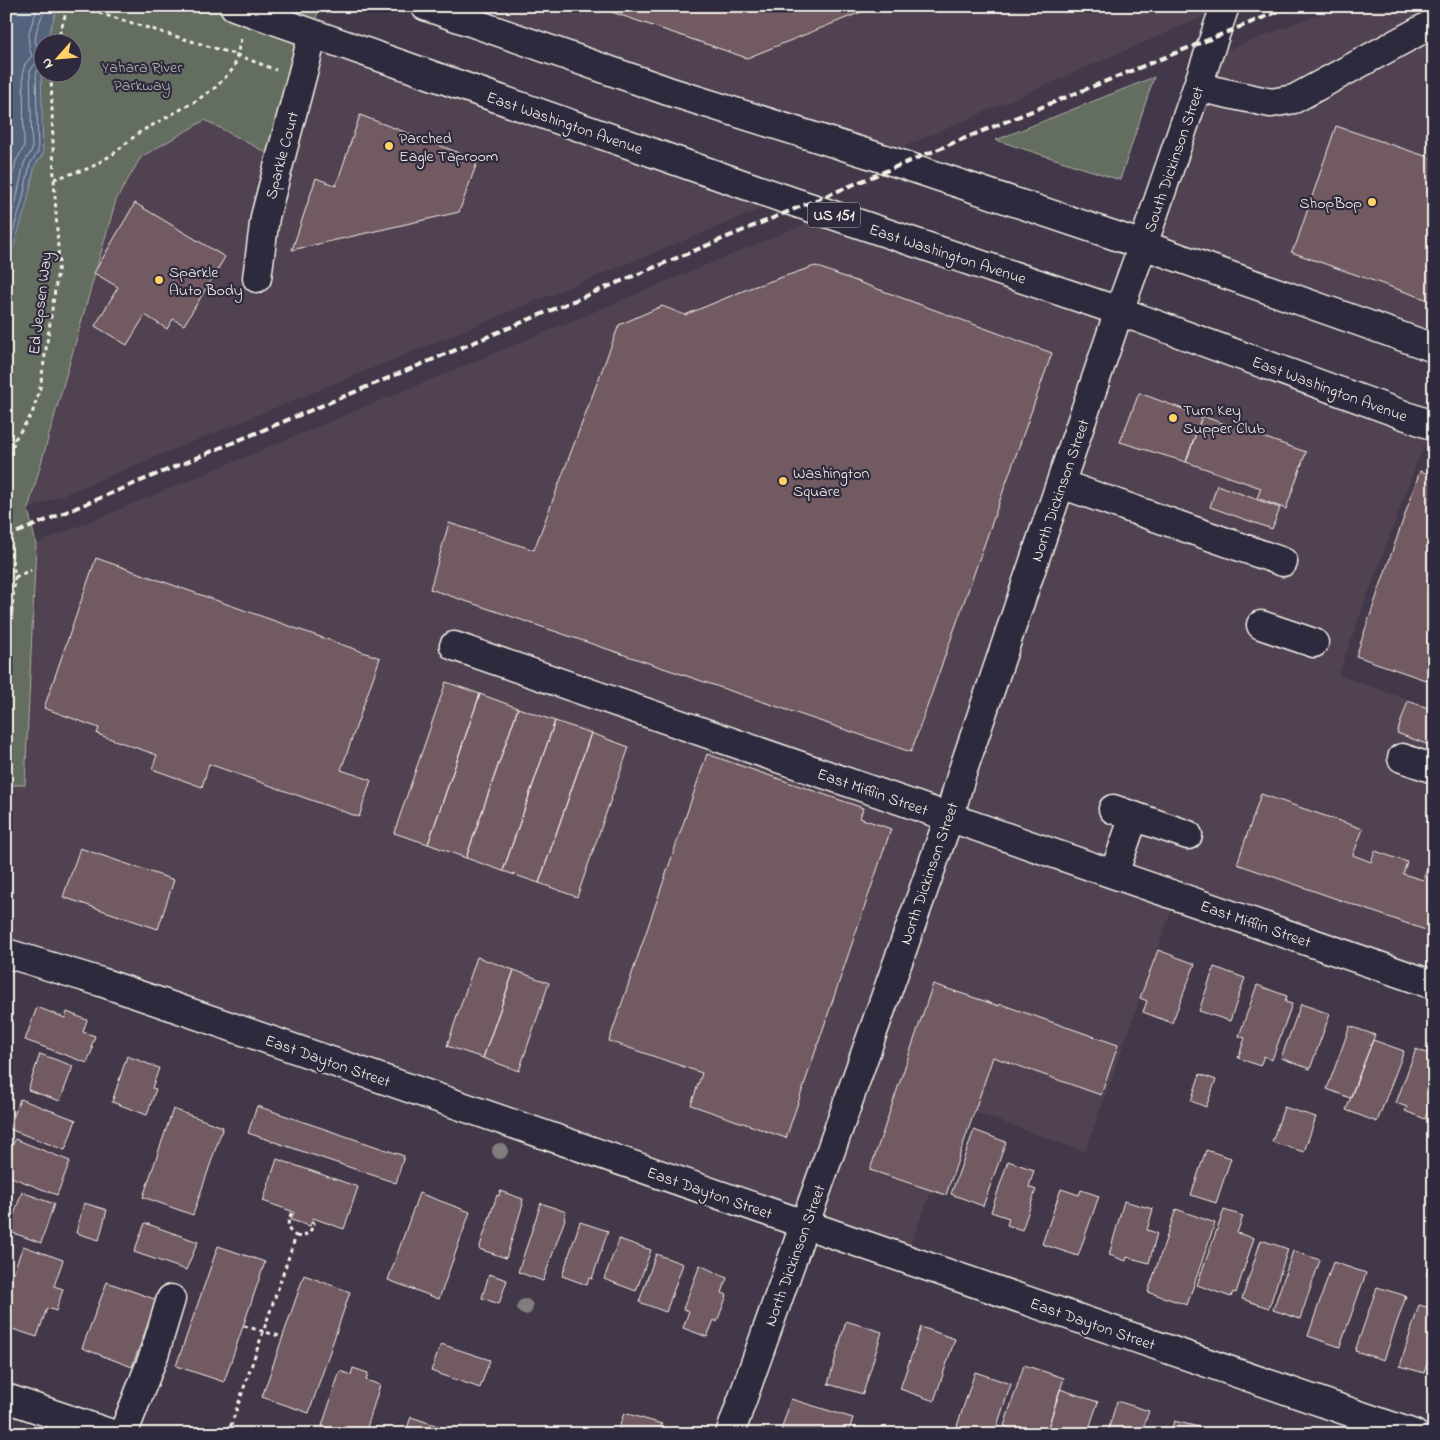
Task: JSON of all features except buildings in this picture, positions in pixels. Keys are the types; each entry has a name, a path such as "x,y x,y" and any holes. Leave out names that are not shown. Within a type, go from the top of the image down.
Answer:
{"street":[{"path":"427,6 668,91 904,165 1144,245 1434,348"},
{"name":"South Dickinson Street","path":"1119,311 1144,245 1225,6"},
{"name":"East Washington Avenue","path":"241,9 785,199 1119,311 1434,426"},
{"path":"1197,87 1271,103 1294,99 1434,23"},
{"name":"Sparkle Court","path":"257,278 265,216 313,34"},
{"name":"North Dickinson Street","path":"730,1434 949,818 1119,311"},
{"path":"1060,484 1283,562"},
{"path":"1261,625 1314,643"},
{"name":"East Mifflin Street","path":"454,646 1434,985"},
{"path":"1402,758 1434,769"},
{"path":"1114,874 1124,813 1188,835"},
{"name":"East Dayton Street","path":"6,953 101,982 1414,1434"},
{"path":"123,1434 154,1355 171,1299"},
{"path":"6,1398 112,1434"}],"path":[{"path":"76,6 276,70"},
{"path":"60,32 66,9"},
{"path":"54,179 90,168 113,154 140,132 194,102 216,87 234,68 237,56 241,9"},
{"name":"Ed Jepsen Way","path":"6,470 15,439 32,414 40,388 57,281 59,243 54,179 51,82"},
{"path":"6,436 15,439"},
{"path":"6,521 15,577 10,630 6,650"},
{"path":"15,577 31,570"},
{"path":"293,1215 291,1214 288,1229 296,1236 301,1237 310,1232 314,1223 311,1222"},
{"path":"228,1434 296,1236"},
{"path":"244,1326 283,1337"}],"shaded area":[{"path":"425,6 1228,6 880,157"},
{"path":"1340,6 1434,6 1434,348 1143,245 1207,58"},
{"path":"313,34 785,199 28,509 116,200 141,157 205,120"},
{"path":"829,214 1434,430 1420,454 1338,675 1434,709 1434,985 1177,895 1085,1152 964,1108 905,1258 6,953 6,785 25,784 36,544"}],"green space":[{"name":"Yahara River Parkway","path":"6,6 319,6 280,160 205,120 141,157 116,200 28,509 36,544 25,785 6,785"},
{"path":"1154,77 1120,180 996,140"}],"water":[{"path":"6,6 58,6 49,32 32,32 32,82 41,82 43,154 35,165 27,203 6,272"}],"railway":[{"path":"6,537 970,136 1292,6"}],"place":[{"name":"Parched Eagle Taproom","path":"389,146"},
{"name":"ShopBop","path":"1372,202"},
{"name":"Sparkle Auto Body","path":"159,280"},
{"name":"Turn Key Supper Club","path":"1173,418"},
{"name":"Washington Square","path":"783,481"}]}
